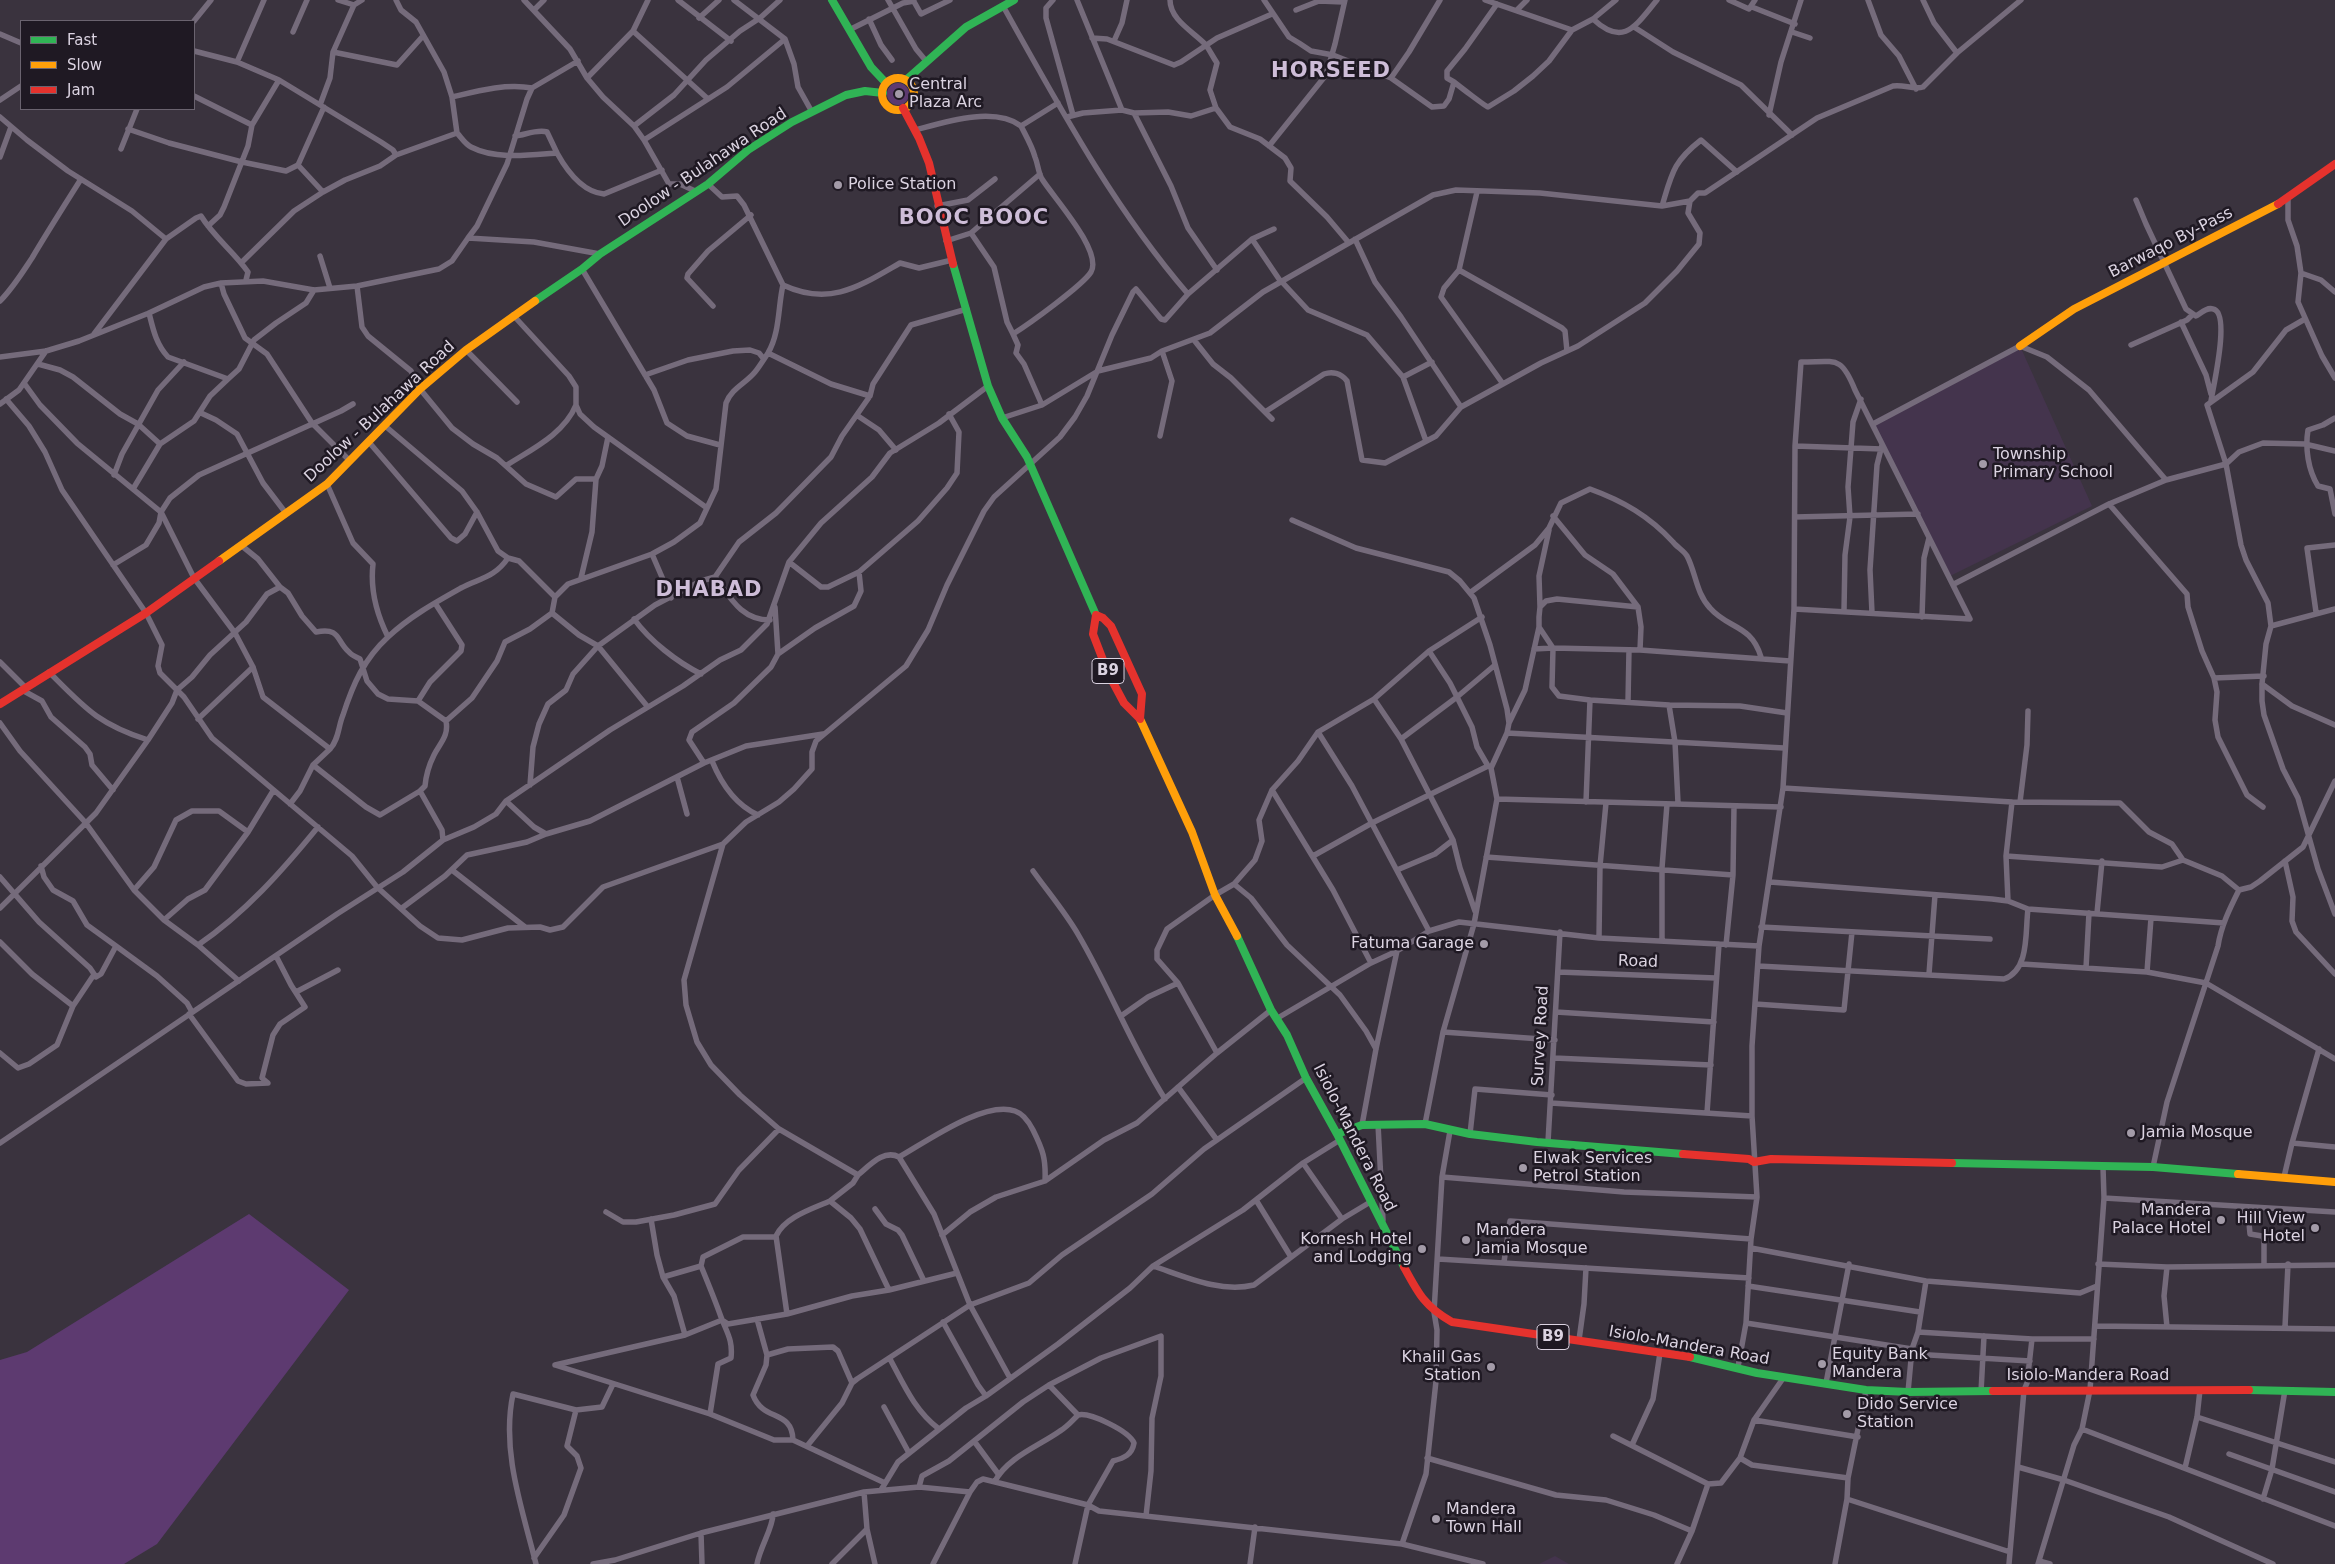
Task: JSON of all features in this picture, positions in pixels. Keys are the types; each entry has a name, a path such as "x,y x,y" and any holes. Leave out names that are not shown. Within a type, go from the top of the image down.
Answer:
{"main road":[{"path":"832,0 872,66 886,83"},
{"path":"906,80 966,27 1014,0"},
{"path":"896,78 906,80 912,87 914,96 910,105 903,108 890,107 883,98 882,93 886,83 896,78"},
{"name":"Doolow - Bulahawa Road","path":"0,704 146,613 242,546 285,512 327,484 420,389 466,350 513,315 582,269 600,254 708,184 748,150 812,112 852,92 882,93"},
{"path":"903,108 929,162 946,241 967,308 973,339 988,386 1002,418 1030,465 1096,616"},
{"name":"Barwaqo By-Pass","path":"2020,346 2074,309 2288,199 2335,164"},
{"name":"B9","path":"1096,616 1111,626 1142,694 1140,719 1121,702 1095,640 1094,627 1096,616"},
{"name":"Isiolo-Mandera Road","path":"1140,719 1192,832 1215,895 1255,973 1271,1010 1287,1035 1306,1078 1339,1137 1418,1293 1434,1312 1464,1326 1579,1340 1866,1390 1908,1392 2024,1390 2285,1390 2335,1392"},
{"path":"1339,1137 1362,1125 1425,1124 1470,1134 1749,1159 1754,1162 1771,1159 2153,1167 2335,1182"}],"street":[{"path":"195,20 211,0"},
{"path":"237,62 264,0"},
{"path":"293,32 307,0"},
{"path":"338,0 354,5"},
{"path":"128,129 170,143 242,162 286,171 298,165 322,106 330,78 333,52 354,5 362,0"},
{"path":"396,0 401,10 416,22 444,72 452,97 457,133 469,146 510,155 557,153"},
{"path":"524,0 578,61 587,78 603,97 634,126 669,184 680,184 695,191"},
{"path":"534,10 544,0"},
{"path":"587,78 633,31 648,0"},
{"path":"678,0 731,41"},
{"path":"699,18 719,0"},
{"path":"734,0 785,39 794,64 798,86 812,112"},
{"path":"634,126 674,95 688,82 706,60 780,0"},
{"path":"888,0 916,49 926,61"},
{"path":"849,30 893,8 914,0 921,14 950,0"},
{"path":"1053,0 1046,8 1046,18 1070,116 1092,163 1162,264 1188,294"},
{"path":"1078,0 1122,110"},
{"path":"1114,41 1122,23 1127,0"},
{"path":"1170,0 1170,6 1174,14 1206,46 1216,62 1210,90 1216,108 1230,127 1260,139 1285,158 1291,168 1290,181 1327,217 1349,243"},
{"path":"1264,0 1289,37 1298,43 1311,51 1333,54 1391,78 1432,107 1444,106 1449,100 1454,82"},
{"path":"1391,78 1440,0"},
{"path":"1485,0 1572,30"},
{"path":"1517,10 1527,0"},
{"path":"1497,4 1447,72 1447,78 1472,93 1483,105 1488,106 1514,91 1533,76 1548,61 1572,30 1593,19 1616,0"},
{"path":"1593,19 1611,32 1625,32 1634,27 1657,0"},
{"path":"1729,0 1749,9 1752,7 1795,24"},
{"path":"1752,7 1755,0"},
{"path":"1769,115 1781,62 1795,24 1801,0"},
{"path":"1868,0 1881,34 1899,56 1916,88"},
{"path":"1923,0 1934,23 1957,53"},
{"path":"1002,418 1042,405 1098,371 1142,360 1210,333 1263,292 1433,195 1456,190 1559,194 1662,206 1690,201 1698,193 1705,193 1817,118 1881,89 1897,85 1916,88 1923,87 1957,53 2021,0"},
{"path":"1269,146 1322,82 1333,54 1344,1 1319,1 1296,10"},
{"path":"1003,6 1058,103 1070,116"},
{"path":"1092,38 1100,37 1114,41 1174,65 1218,38 1272,14"},
{"path":"870,19 881,45 892,60"},
{"path":"1634,27 1673,52 1741,85 1769,115 1792,135"},
{"path":"633,31 708,99"},
{"path":"1792,32 1810,38"},
{"path":"0,34 20,43"},
{"path":"333,52 397,65 423,36"},
{"path":"644,140 727,87 785,39"},
{"path":"195,51 237,62 279,80 392,150 396,155"},
{"path":"452,97 504,87 520,86 532,88 578,61"},
{"path":"208,226 220,215 224,207 234,177 242,162 252,125 279,80"},
{"path":"0,100 20,87"},
{"path":"0,357 46,352 149,313 204,286 246,280 273,282 314,290 357,286 440,268 452,261 477,226 507,164 532,88"},
{"path":"195,96 252,125"},
{"path":"1021,126 1058,103"},
{"path":"1070,116 1122,110 1134,113 1168,112 1191,116 1216,108"},
{"path":"121,148 137,110"},
{"path":"1134,113 1171,186 1188,228 1217,270"},
{"path":"915,130 948,121 989,116 1005,117 1021,126 1040,174 1082,235 1091,256 1092,268 1077,285 1013,334"},
{"path":"0,117 10,127 81,179 117,200 166,239"},
{"path":"0,157 10,127"},
{"path":"515,136 530,134 539,130 547,132 564,166 585,188 595,193 604,194 662,170"},
{"path":"241,263 294,211 323,192 345,180 380,166 396,155 457,133"},
{"path":"1662,206 1673,168 1684,153 1701,140 1737,172"},
{"path":"298,165 323,192"},
{"path":"946,241 971,233 1040,174"},
{"path":"0,301 10,291 48,234 53,222 81,179"},
{"path":"937,206 968,200 995,179"},
{"path":"708,184 722,197 737,196 751,215 765,249 784,285 809,294 836,294 847,291 900,263 919,268 952,260"},
{"path":"1477,192 1458,270 1444,288 1441,297 1504,384"},
{"path":"2288,199 2288,220 2297,246 2300,273 2298,302 2322,356 2335,378"},
{"path":"2136,200 2186,309 2192,315"},
{"path":"1265,412 1324,374 1330,372 1344,377 1347,381 1362,460 1385,463 1436,436 1461,407 1567,351 1621,320 1645,303 1694,252 1699,244 1700,233 1688,213 1690,201"},
{"path":"713,306 687,278 688,274 708,251 751,215"},
{"path":"93,334 166,239 201,216 222,244 248,272 246,280"},
{"path":"6,399 29,426 45,452 62,490 146,613 162,645 158,666 160,673 184,697 198,719 222,748 234,755 352,856 377,887 420,926 438,938 462,940 508,928 525,927 550,930 563,927 603,887 722,844 746,822 794,790 812,769 812,752 816,741 906,666 928,630 947,585 984,511 994,497 1060,437 1075,417 1098,371 1120,318 1136,289 1145,303 1163,320 1168,318 1188,294 1252,240 1274,229"},
{"path":"971,233 994,267 1007,322 1018,345 1016,353 1024,364 1042,405"},
{"path":"468,238 534,242 600,254"},
{"path":"1252,240 1281,282 1308,310 1367,335 1403,377 1426,441"},
{"path":"1355,240 1375,282 1432,362 1461,407"},
{"path":"320,256 330,288"},
{"path":"582,269 645,375 663,408 667,423 694,438 720,445"},
{"path":"1458,270 1562,328 1565,331 1567,351"},
{"path":"2300,273 2321,280 2335,292"},
{"path":"221,283 241,332 253,346 267,354 312,423 349,460"},
{"path":"446,721 472,698 497,661 505,642 530,629 552,613 555,597 568,584 652,554 674,542 700,523 716,489 724,410 729,394 755,372 768,353 778,325 778,304 784,285"},
{"path":"357,286 362,327 368,336 411,371 420,389 452,428 473,444 507,465 526,484 556,497 576,479 596,479"},
{"path":"133,489 160,444 194,421 210,396 239,368 253,346 254,340 306,303 314,290"},
{"path":"530,785 533,747 539,724 548,704 566,690 574,674 598,646 655,605 701,581 715,577 739,542 776,513 831,457 842,436 858,416 870,396 873,384 912,326 967,308"},
{"path":"2131,345 2192,315 2196,316 2207,309 2214,308 2221,317 2222,336 2211,399"},
{"path":"149,313 161,350 168,357 228,379"},
{"path":"513,315 569,376 576,387 576,405 580,414 608,437 707,508"},
{"path":"2305,319 2286,330 2253,372 2211,399 2207,405 2226,464 2241,545 2246,560 2268,603 2271,626 2266,644 2262,684 2264,715 2284,769 2298,798 2326,896 2335,914"},
{"path":"2181,322 2206,375 2211,399"},
{"path":"1194,340 1213,364 1272,420"},
{"path":"1872,424 2020,346 2047,356 2089,390 2166,480"},
{"path":"466,350 517,402"},
{"path":"645,375 688,360 733,351 750,350 759,353 763,358"},
{"path":"1160,436 1172,381 1162,351"},
{"path":"0,404 20,390 46,352"},
{"path":"768,353 831,384 870,396"},
{"path":"114,476 122,454 158,390 184,362"},
{"path":"1403,377 1432,362"},
{"path":"1738,1367 1746,1324 1751,1239 1756,1197 1752,1116 1755,1004 1759,946 1783,788 1794,609 1795,446 1801,362 1827,362 1842,365 1847,370 1882,446 1954,584 1970,619 1794,609"},
{"path":"38,364 60,370 72,377 120,414 138,424 160,444"},
{"path":"24,383 40,405 76,443 114,476 161,512 194,578 235,633 252,667 263,697 330,749"},
{"path":"0,1143 377,887 403,872 443,840 496,814 506,801 647,706 701,674 720,660 741,650 770,620 789,562 822,523 872,477 890,453 939,423 988,386"},
{"path":"1844,611 1845,555 1850,517 1848,486 1853,422 1861,399"},
{"path":"113,565 146,545 159,522 161,512 180,489 199,475 353,404"},
{"path":"507,465 541,446 568,417 576,405"},
{"path":"200,413 216,420 237,434 263,483 285,512"},
{"path":"789,562 824,588 859,572 918,521 947,488 957,473 959,432 949,414"},
{"path":"858,416 879,430 896,450"},
{"path":"2335,418 2324,425 2308,430 2305,444 2314,479 2318,486 2330,489 2335,514"},
{"path":"384,425 462,491 477,512 498,551 508,558 519,561 555,597"},
{"path":"581,578 592,532 596,479 602,466 608,437"},
{"path":"368,442 451,538 457,541 465,534 477,512"},
{"path":"1954,584 2109,504 2166,480 2226,464 2239,452 2263,443 2305,444 2335,451"},
{"path":"1795,446 1882,446"},
{"path":"1872,613 1870,570 1877,465 1882,446"},
{"path":"327,484 353,543 373,564 371,580 375,604 380,622 388,637"},
{"path":"1313,856 1430,794 1490,767 1525,690 1539,627 1539,576 1553,516 1561,503 1590,489 1612,497 1642,514 1686,554 1700,596 1711,610 1750,636 1761,657"},
{"path":"2109,504 2187,594 2188,607 2202,651 2214,678 2217,692 2215,720 2218,737 2247,794 2263,807"},
{"path":"1795,517 1918,514"},
{"path":"1553,516 1585,555 1612,574 1638,606 1641,627 1640,650"},
{"path":"1292,520 1356,548 1449,572 1471,592 1482,617 1507,709 1509,723"},
{"path":"1471,592 1535,545 1549,528"},
{"path":"1922,617 1924,558 1929,538"},
{"path":"2316,612 2307,548 2335,545"},
{"path":"242,546 258,559 280,587 288,593 302,616 316,632 323,630 341,638 348,652 360,659 366,681 378,694 388,699 418,701 446,721 447,728 442,744 434,753 426,773 425,786 380,815 366,808 313,766"},
{"path":"652,554 671,598"},
{"path":"290,804 300,791 313,766 337,742 339,725 361,668 388,637 435,603 463,587 494,574 508,558"},
{"path":"704,763 690,740 692,732 734,703 771,667 778,654 815,628 854,606 862,592 859,572"},
{"path":"715,577 739,609 759,620 770,620"},
{"path":"0,908 96,813 148,740 172,703 177,690 192,677 210,655 235,633 260,601 280,587"},
{"path":"1540,607 1546,601 1557,599 1638,606"},
{"path":"418,701 430,682 461,652 462,645 435,603"},
{"path":"774,604 778,654"},
{"path":"2271,626 2288,623 2297,618 2335,608"},
{"path":"552,613 578,634 598,646 647,706"},
{"path":"1216,1053 1178,983 1157,959 1157,950 1168,929 1215,895 1234,884 1255,860 1262,841 1259,820 1272,790 1298,761 1318,732 1374,699 1429,651 1482,617"},
{"path":"634,620 642,630 678,660 701,674"},
{"path":"1539,627 1553,648 1552,686 1555,693 1565,698 1669,705 1740,706 1787,713"},
{"path":"1534,649 1640,650 1761,657 1790,661"},
{"path":"1628,702 1629,650"},
{"path":"1425,1124 1442,1032 1474,924 1497,799 1490,767 1477,748 1472,727 1457,697 1429,651"},
{"path":"0,662 23,688 42,701 51,717 80,742 90,754 92,766 113,790"},
{"path":"1401,739 1457,697 1495,664"},
{"path":"198,719 252,667"},
{"path":"49,672 87,711 120,731 148,740"},
{"path":"2214,678 2264,676"},
{"path":"2262,684 2292,706 2335,724"},
{"path":"1374,699 1401,739 1454,840 1460,868 1476,913"},
{"path":"1586,802 1590,700"},
{"path":"1669,705 1675,742 1678,803"},
{"path":"2020,802 2027,745 2028,711"},
{"path":"0,723 20,751 85,822 134,890 164,920 198,944 239,982"},
{"path":"1318,732 1352,786 1429,931"},
{"path":"1507,733 1784,748"},
{"path":"402,908 452,870 467,856 527,842 546,834 590,821 704,763 746,746 823,734"},
{"path":"712,761 723,782 736,798 749,811 758,815"},
{"path":"677,777 687,814"},
{"path":"2239,890 2251,887 2303,847 2335,781"},
{"path":"1783,788 2012,802 2120,803 2149,832 2172,844 2183,860 2222,876 2239,890"},
{"path":"1272,790 1313,856 1371,962"},
{"path":"164,920 188,899 205,890 248,832 274,791"},
{"path":"420,791 442,830 443,840"},
{"path":"1497,799 1781,807"},
{"path":"506,801 534,827 546,834"},
{"path":"2008,901 2006,856 2012,802"},
{"path":"1599,938 1600,866 1606,803"},
{"path":"1662,941 1662,868 1667,804"},
{"path":"1707,1113 1716,978 1733,875 1734,806"},
{"path":"134,890 154,867 176,820 192,811 219,811 248,832"},
{"path":"198,944 252,900 285,867 318,827"},
{"path":"1397,870 1428,857 1454,840"},
{"path":"722,844 684,980 686,1005 697,1042 711,1065 740,1095 779,1129 858,1175"},
{"path":"2006,856 2102,861 2162,867 2183,860"},
{"path":"1486,857 1600,866 1662,868 1733,875"},
{"path":"2097,913 2102,861"},
{"path":"2285,861 2293,897 2292,921 2296,932 2335,974"},
{"path":"41,866 44,877 53,890 73,901 87,925 157,976 187,1003 190,1013 238,1081 246,1084 268,1083 262,1078 273,1035 280,1024 305,1007 276,956"},
{"path":"452,870 525,927"},
{"path":"1033,871 1079,935 1121,1016 1140,1058 1165,1098"},
{"path":"0,877 54,937 90,968 93,976"},
{"path":"1770,882 2008,901 2028,909 2224,923"},
{"path":"1234,884 1251,898 1287,945 1352,1010 1376,1049"},
{"path":"2153,1167 2167,1102 2224,923 2239,890"},
{"path":"1929,974 1935,895"},
{"path":"1758,966 2004,979 2013,975 2022,964 2028,909"},
{"path":"2086,968 2089,913"},
{"path":"2147,972 2151,918"},
{"path":"1276,1019 1371,962 1397,951 1429,931 1459,922 1560,932 1599,938 1759,946"},
{"path":"1761,927 1990,939"},
{"name":"Survey Road","path":"1548,1142 1560,932"},
{"path":"1755,1004 1844,1010 1852,932"},
{"path":"0,942 37,978 73,1006"},
{"path":"93,976 96,977 101,974 116,946"},
{"path":"1362,1125 1397,951"},
{"path":"2022,964 2147,972 2206,983 2335,1059"},
{"path":"296,992 338,970"},
{"name":"Road","path":"1558,972 1716,978"},
{"path":"0,1053 18,1068 29,1064 56,1045 73,1006 93,976"},
{"path":"1121,1016 1148,997 1178,983"},
{"path":"942,1235 970,1212 996,1197 1026,1189 1045,1181 1104,1140 1137,1123 1216,1053 1271,1010"},
{"path":"1556,1012 1714,1022"},
{"path":"1442,1032 1555,1040"},
{"path":"2284,1177 2319,1049"},
{"path":"1554,1058 1711,1066"},
{"path":"807,1446 842,1403 852,1383 970,1305 1029,1283 1062,1256 1152,1194 1182,1166 1217,1140 1306,1078"},
{"path":"1178,1087 1217,1140"},
{"path":"1470,1134 1475,1089 1552,1095"},
{"path":"1551,1103 1752,1116"},
{"path":"899,1157 946,1129 971,1117 1010,1110 1024,1116 1039,1142 1046,1163 1045,1181"},
{"path":"1378,1124 1383,1225"},
{"path":"606,1212 630,1223 674,1215 715,1204 739,1170 779,1129"},
{"path":"1402,1544 1426,1474 1436,1381 1437,1330 1434,1312 1442,1177 1450,1130"},
{"path":"882,1490 898,1462 966,1408 986,1396 1130,1288 1153,1266 1256,1200 1339,1137"},
{"path":"2292,1143 2335,1146"},
{"path":"787,1314 776,1237 780,1228 793,1218 830,1201 852,1183 858,1175 886,1154 893,1154 899,1157 934,1214 970,1305 1010,1378"},
{"path":"1303,1163 1342,1219"},
{"path":"2050,1564 2038,1562 2074,1446 2082,1429 2090,1390 2104,1198 2103,1167"},
{"path":"1442,1177 1624,1192 1756,1197"},
{"path":"2104,1198 2335,1212"},
{"path":"1256,1200 1291,1257"},
{"path":"830,1201 851,1218 860,1229 889,1290"},
{"path":"1153,1266 1207,1283 1241,1288 1254,1285 1342,1219 1372,1201"},
{"path":"2240,1207 2242,1219 2249,1223 2250,1234 2262,1236 2264,1239 2264,1266"},
{"path":"874,1209 886,1224 898,1230 902,1235 924,1281"},
{"path":"651,1219 663,1277 674,1296 685,1334"},
{"path":"1504,1262 1510,1221 1751,1239"},
{"path":"710,1414 718,1364 731,1358 730,1334 722,1320 701,1266 706,1255 742,1237 776,1237"},
{"path":"1751,1248 1849,1264 1926,1281 2080,1293 2097,1286"},
{"path":"1438,1259 1749,1278"},
{"path":"1826,1383 1849,1264"},
{"path":"2098,1264 2167,1267 2335,1264"},
{"path":"2285,1327 2288,1264"},
{"path":"663,1277 701,1266"},
{"path":"2167,1267 2164,1296 2167,1327"},
{"path":"1579,1340 1586,1268"},
{"path":"722,1320 728,1324 787,1314 852,1296 889,1290 957,1273"},
{"path":"1908,1392 1913,1351 1926,1281"},
{"path":"1748,1286 1920,1312"},
{"path":"756,1319 768,1355 766,1365 753,1395 758,1406 785,1420 791,1426 794,1440"},
{"path":"722,1320 685,1334 554,1366 710,1414 774,1440 794,1440 885,1483"},
{"path":"943,1322 986,1396"},
{"path":"1746,1324 1913,1351 2030,1361"},
{"path":"2095,1326 2335,1329"},
{"path":"1918,1332 2094,1339"},
{"path":"919,1487 922,1476 949,1461 1017,1407 1049,1385 1071,1376 1101,1358 1161,1336 1161,1376 1152,1418 1151,1471 1146,1516"},
{"path":"1981,1392 1984,1336"},
{"path":"2009,1564 2024,1390 2028,1383 2032,1338"},
{"path":"768,1355 788,1349 833,1347 838,1351 852,1383"},
{"path":"1632,1445 1653,1399 1660,1353"},
{"path":"890,1359 915,1405 928,1421 939,1429"},
{"path":"1613,1436 1708,1484 1721,1484 1740,1458 1754,1420 1784,1377"},
{"path":"535,1561 521,1502 515,1486 509,1415 513,1394 576,1410 602,1407 613,1384"},
{"path":"1049,1385 1078,1416"},
{"path":"1835,1564 1847,1499 1848,1478 1858,1437 1866,1390"},
{"path":"2185,1468 2197,1417 2200,1390"},
{"path":"2264,1499 2272,1469 2285,1390"},
{"path":"884,1407 908,1453"},
{"path":"535,1561 564,1515 582,1468 577,1456 567,1446 576,1410"},
{"path":"995,1481 999,1475 1040,1443 1061,1431 1078,1416 1084,1415 1128,1434 1134,1443 1132,1451 1125,1458 1113,1462 1088,1505 1075,1564"},
{"path":"2197,1417 2335,1462"},
{"path":"1754,1420 1858,1437"},
{"path":"2082,1429 2335,1526"},
{"path":"974,1442 999,1475"},
{"path":"2229,1454 2335,1492"},
{"path":"1427,1458 1556,1495 1606,1500 1654,1515 1692,1530"},
{"path":"1740,1458 1752,1465 1848,1478"},
{"path":"2018,1466 2169,1517 2273,1564"},
{"path":"933,1564 970,1492 980,1480 995,1481 1088,1505 1099,1511 1402,1544 1483,1564"},
{"path":"1677,1564 1692,1530 1708,1484"},
{"path":"593,1564 615,1560 701,1533 864,1492 919,1487 970,1492"},
{"path":"864,1492 867,1529 875,1564"},
{"path":"1847,1499 2010,1552"},
{"path":"757,1564 759,1549 773,1521 773,1514"},
{"path":"1250,1564 1255,1527"},
{"path":"832,1564 867,1529"},
{"path":"701,1533 702,1564"}],"shaded area":[{"path":"894,83 902,83 909,90 909,98 902,105 894,105 887,98 887,90"},
{"name":"Township Primary School","path":"2020,346 2092,506 1950,576 1872,421"},
{"path":"249,1214 349,1290 157,1544 124,1564 0,1564 0,1360 27,1352"},
{"path":"1555,1556 1569,1564 1539,1564"}],"traffic: fast":[{"path":"832,0 871,67 886,83"},
{"path":"906,80 966,27 1014,0"},
{"path":"535,301 582,269 600,254 708,184 748,150 792,122 846,95 865,91 883,93"},
{"path":"953,264 988,386 1002,418 1027,457 1096,615"},
{"path":"1237,936 1271,1010 1287,1035 1306,1078 1337,1134 1404,1267"},
{"path":"1337,1134 1362,1125 1425,1124 1470,1134 1537,1142 1683,1154"},
{"path":"1952,1163 2153,1167 2238,1174"},
{"path":"1690,1357 1757,1373 1866,1390 1908,1392 1993,1391"},
{"path":"2249,1390 2335,1392"}],"traffic: slow":[{"path":"898,78 909,83 914,94 909,105 898,110 887,105 882,94 887,83 898,78"},
{"path":"2020,346 2074,309 2278,204"},
{"path":"219,561 327,484 420,389 466,350 535,301"},
{"path":"1140,719 1192,832 1215,895 1237,936"},
{"path":"2238,1174 2335,1182"}],"traffic: jam":[{"path":"903,108 919,138 929,163 953,264"},
{"path":"2278,204 2335,164"},
{"path":"0,704 146,613 219,561"},
{"path":"1096,615 1103,618 1111,626 1142,694 1140,719 1124,703 1108,673 1093,634 1096,615"},
{"path":"1683,1154 1749,1159 1754,1162 1771,1159 1952,1163"},
{"path":"1404,1267 1423,1299 1435,1311 1452,1322 1690,1357"},
{"path":"1993,1391 2249,1390"}],"place":[{"name":"Central Plaza Arc","path":"899,94"},
{"name":"Police Station","path":"838,185"},
{"name":"Township Primary School","path":"1983,464"},
{"name":"Fatuma Garage","path":"1484,944"},
{"name":"Jamia Mosque","path":"2131,1133"},
{"name":"Elwak Services Petrol Station","path":"1523,1168"},
{"name":"Mandera Palace Hotel","path":"2221,1220"},
{"name":"Hill View Hotel","path":"2315,1228"},
{"name":"Mandera Jamia Mosque","path":"1466,1240"},
{"name":"Kornesh Hotel and Lodging","path":"1422,1249"},
{"name":"Equity Bank Mandera","path":"1822,1364"},
{"name":"Khalil Gas Station","path":"1491,1367"},
{"name":"Dido Service Station","path":"1847,1414"},
{"name":"Mandera Town Hall","path":"1436,1519"}],"district":[{"name":"HORSEED","path":"1331,72"},
{"name":"BOOC BOOC","path":"974,219"},
{"name":"DHABAD","path":"709,591"}]}
